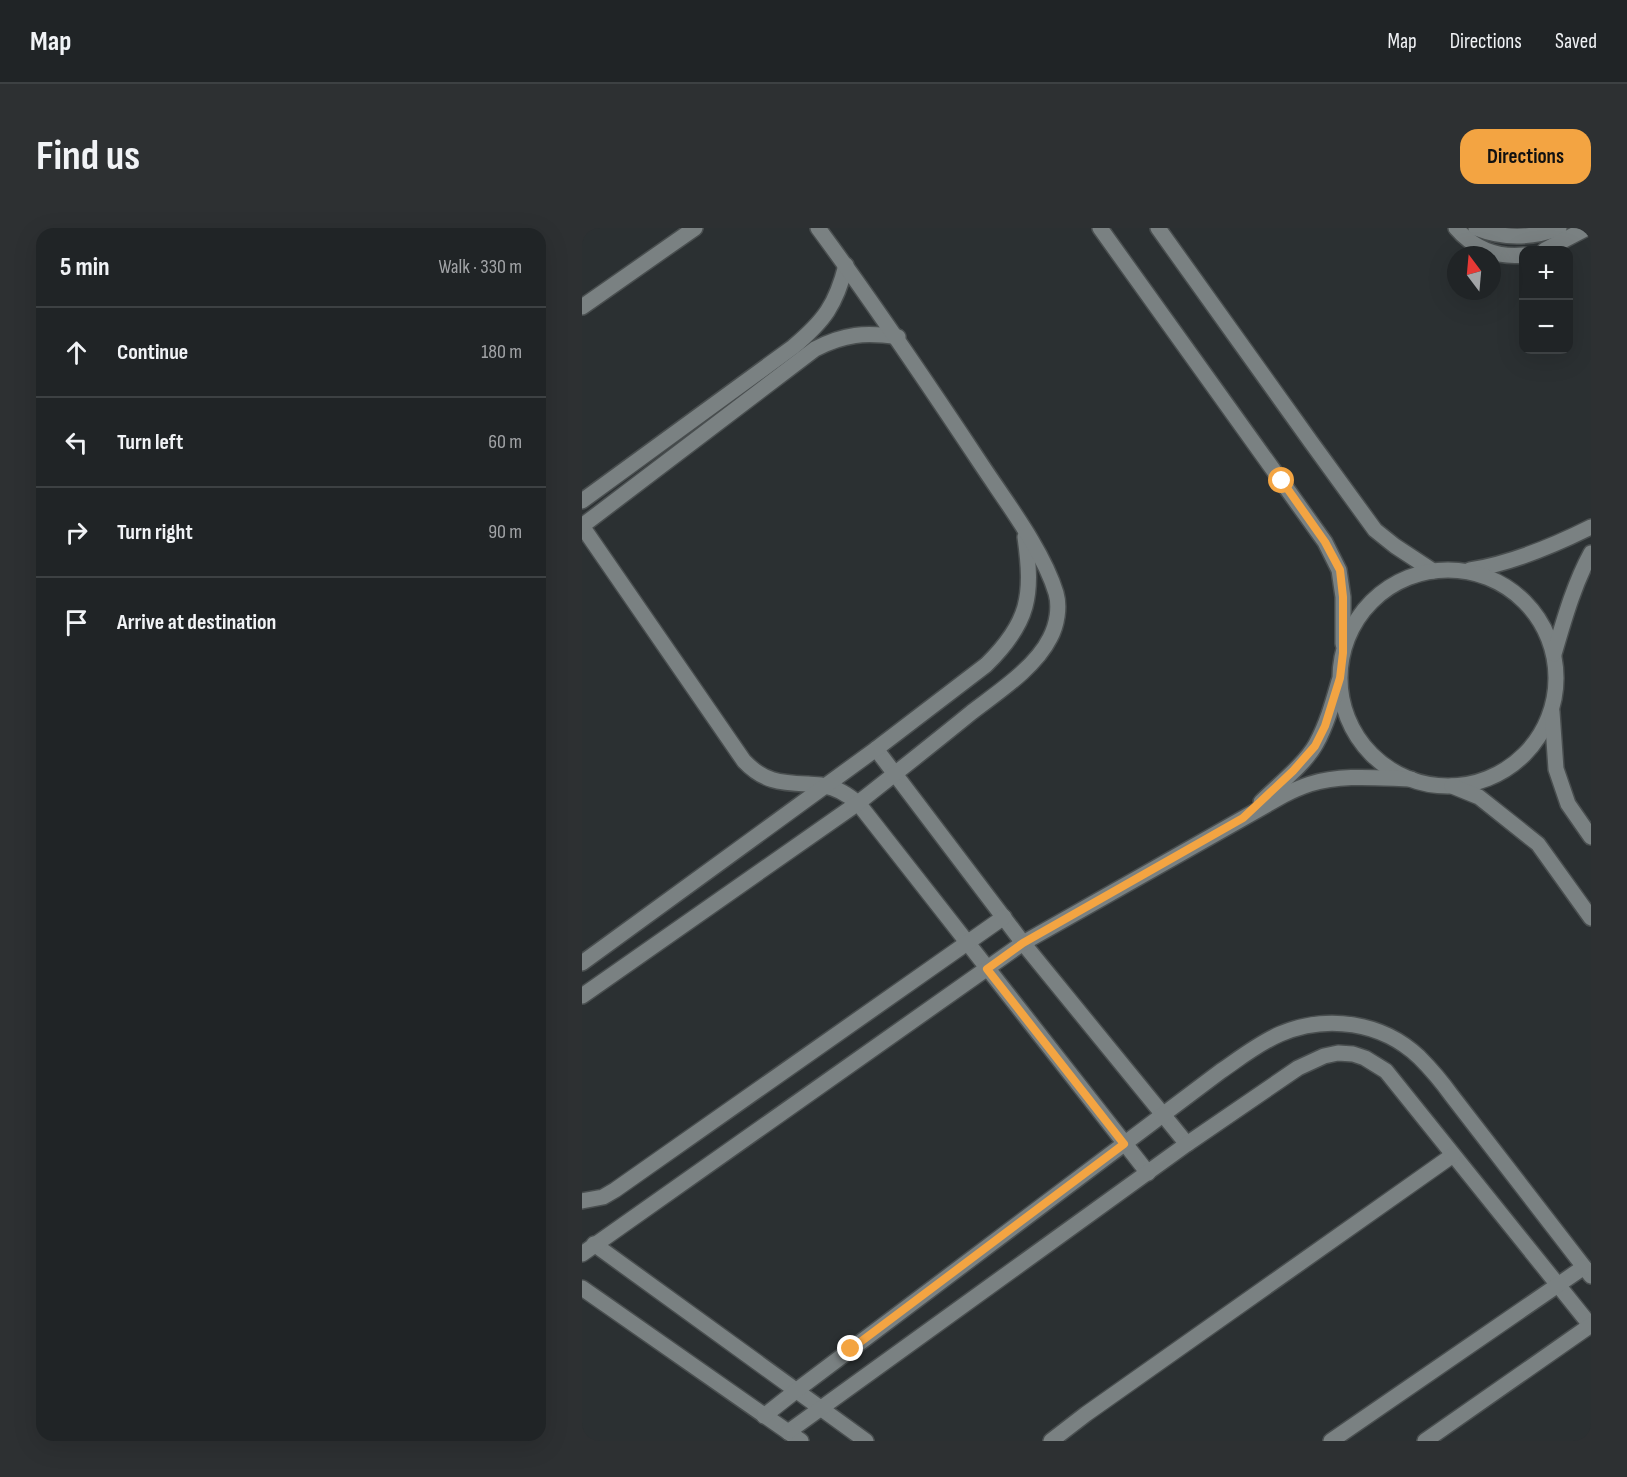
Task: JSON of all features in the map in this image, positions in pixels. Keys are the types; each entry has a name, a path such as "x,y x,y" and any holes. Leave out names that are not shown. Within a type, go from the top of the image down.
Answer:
{"street":[{"path":"582,307 695,228"},
{"path":"582,996 858,803 895,774 1013,680 1037,657 1051,636 1055,624 1058,611 1052,580 1023,528 898,337 818,228"},
{"path":"1100,228 1325,542 1340,570 1343,597 1343,653 1340,678 1325,726 1315,746 1293,771 1243,818"},
{"path":"1158,228 1375,530 1433,571"},
{"path":"1456,228 1463,237 1476,246 1507,256 1519,255"},
{"path":"1476,228 1511,237 1528,237 1559,228"},
{"path":"1553,246 1587,228"},
{"path":"582,501 808,334 822,320 833,303 846,265"},
{"path":"898,337 864,334 846,336 815,349 582,526 744,761 752,770 773,781 825,785 838,790 858,803 1148,1173"},
{"path":"1466,571 1492,566 1540,550 1591,527"},
{"path":"582,963 876,749 986,665 1013,635 1026,600 1029,582 1023,528"},
{"path":"1554,654 1563,623 1591,552"},
{"path":"866,1441 797,1389 588,1249 1023,943 1284,795 1310,784 1334,778 1411,779 1452,786 1478,782 1503,771 1524,755 1541,734 1552,709 1557,673 1554,654 1537,615 1523,599 1506,586 1466,571 1433,571 1415,575 1383,592 1358,619 1343,653"},
{"path":"1340,678 1345,710 1359,740 1382,763 1411,779"},
{"path":"1552,709 1556,769 1568,804 1591,837"},
{"path":"876,749 1023,943 1187,1144"},
{"path":"1452,786 1479,797 1538,844 1591,918"},
{"path":"582,1201 603,1197 615,1190 1004,917"},
{"path":"765,1416 797,1389 1240,1058 1281,1034 1304,1027 1328,1023 1352,1024 1374,1029 1398,1041 1418,1056 1433,1072 1588,1271 1558,1284 1331,1441"},
{"path":"582,1288 795,1437 820,1408 1187,1144 1298,1068 1324,1056 1338,1053 1353,1054 1376,1063 1386,1071 1591,1325 1425,1441"},
{"path":"1052,1441 1086,1414 1453,1155"}],"route":[{"path":"851,1349 1124,1144 987,969 1023,943 1243,818 1293,771 1315,746 1325,726 1340,678 1343,653 1343,597 1340,570 1325,542 1282,481"}]}
